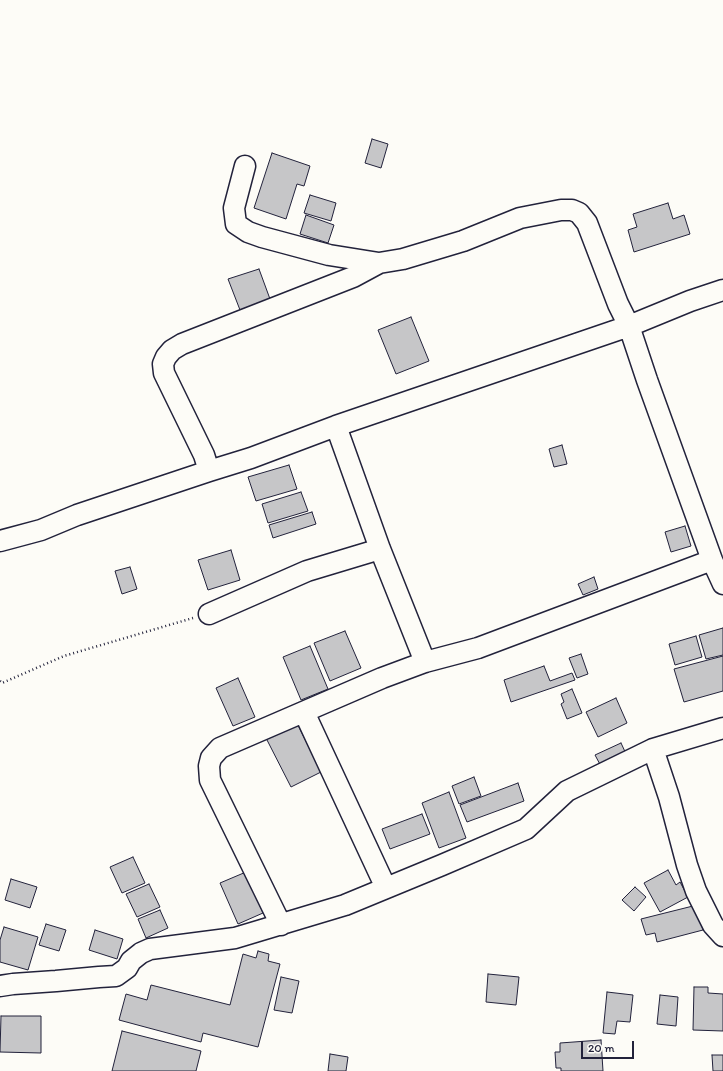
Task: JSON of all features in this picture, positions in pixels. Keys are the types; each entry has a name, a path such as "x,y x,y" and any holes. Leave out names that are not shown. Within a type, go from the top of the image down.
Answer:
{"street":[{"path":"245,166 234,208 236,224 248,232 262,237 329,255 379,263 403,259 463,242 520,218 562,210 572,210 579,213 587,223 618,304 629,326 712,560 723,584"},
{"path":"209,471 204,455 164,373 163,364 166,357 172,350 182,344 353,277 379,263"},
{"path":"0,541 40,530 77,515 251,458 336,426 629,326 690,301 723,290"},
{"path":"336,426 380,549 425,662"},
{"path":"208,614 307,570 380,549"},
{"path":"281,925 210,780 209,766 211,758 220,748 382,678 425,662 478,648 712,560"},
{"path":"304,712 386,888"},
{"path":"0,986 116,976 141,953 150,949 236,938 345,905 526,829 567,791 653,749 723,728"},
{"path":"653,749 669,797 687,865 696,891 713,924 723,936"}],"path":[{"path":"0,681 2,682 64,656 208,614"}],"building":[{"path":"372,139 388,144 381,168 365,163"},
{"path":"272,153 310,166 304,186 297,184 286,219 254,208"},
{"path":"310,195 336,203 331,221 304,213"},
{"path":"668,203 673,219 684,215 690,234 634,252 628,230 637,227 633,214"},
{"path":"306,215 334,225 328,243 300,234"},
{"path":"259,269 270,299 240,310 228,279"},
{"path":"411,317 429,361 396,374 378,330"},
{"path":"562,445 567,464 554,467 549,449"},
{"path":"289,465 297,489 256,501 248,477"},
{"path":"301,492 308,511 268,523 262,504"},
{"path":"312,512 316,524 273,538 269,525"},
{"path":"685,526 691,546 671,552 665,532"},
{"path":"231,550 240,580 208,590 198,560"},
{"path":"130,567 137,589 122,594 115,571"},
{"path":"594,577 598,589 583,595 578,584"},
{"path":"723,628 723,655 706,659 699,635"},
{"path":"345,631 361,668 330,681 314,643"},
{"path":"696,636 702,657 675,665 669,644"},
{"path":"310,646 328,689 301,700 283,657"},
{"path":"581,654 588,674 577,678 569,658"},
{"path":"723,656 723,691 684,702 674,669"},
{"path":"544,666 550,681 572,673 575,680 511,702 504,680"},
{"path":"238,678 255,717 233,726 216,688"},
{"path":"572,689 582,713 567,719 561,704 564,702 561,694"},
{"path":"616,698 627,723 598,737 586,712"},
{"path":"297,723 321,772 291,787 266,738"},
{"path":"621,743 628,758 603,770 595,755"},
{"path":"474,777 481,796 459,804 452,786"},
{"path":"518,783 524,801 467,822 460,805"},
{"path":"449,792 466,838 439,848 422,803"},
{"path":"422,814 430,834 390,849 382,829"},
{"path":"133,857 145,883 122,893 110,867"},
{"path":"668,870 676,885 680,882 688,897 660,912 644,883"},
{"path":"246,872 263,913 238,924 220,883"},
{"path":"11,879 37,887 30,908 5,900"},
{"path":"149,884 160,907 137,917 126,894"},
{"path":"635,887 646,897 634,911 622,900"},
{"path":"697,905 703,930 657,942 655,933 646,935 641,919"},
{"path":"160,910 168,928 146,938 138,919"},
{"path":"46,924 66,930 59,951 39,945"},
{"path":"4,927 38,937 28,970 0,962 0,940"},
{"path":"95,930 123,939 117,959 89,950"},
{"path":"258,951 269,954 268,961 280,964 258,1047 203,1033 201,1042 119,1020 126,994 147,1000 151,985 230,1005 243,954 256,958"},
{"path":"488,974 519,977 516,1005 486,1002"},
{"path":"281,977 299,981 292,1013 274,1010"},
{"path":"694,987 708,987 708,993 723,994 723,1031 693,1030"},
{"path":"607,992 633,995 630,1022 617,1021 615,1034 603,1033"},
{"path":"660,995 678,997 676,1026 657,1024"},
{"path":"1,1016 41,1016 41,1053 0,1052"},
{"path":"122,1031 201,1051 196,1071 112,1071"},
{"path":"601,1040 603,1071 561,1071 561,1068 556,1068 555,1052 560,1052 560,1043"},
{"path":"330,1054 348,1057 346,1071 328,1071"},
{"path":"712,1055 723,1055 723,1071 713,1071"}]}
